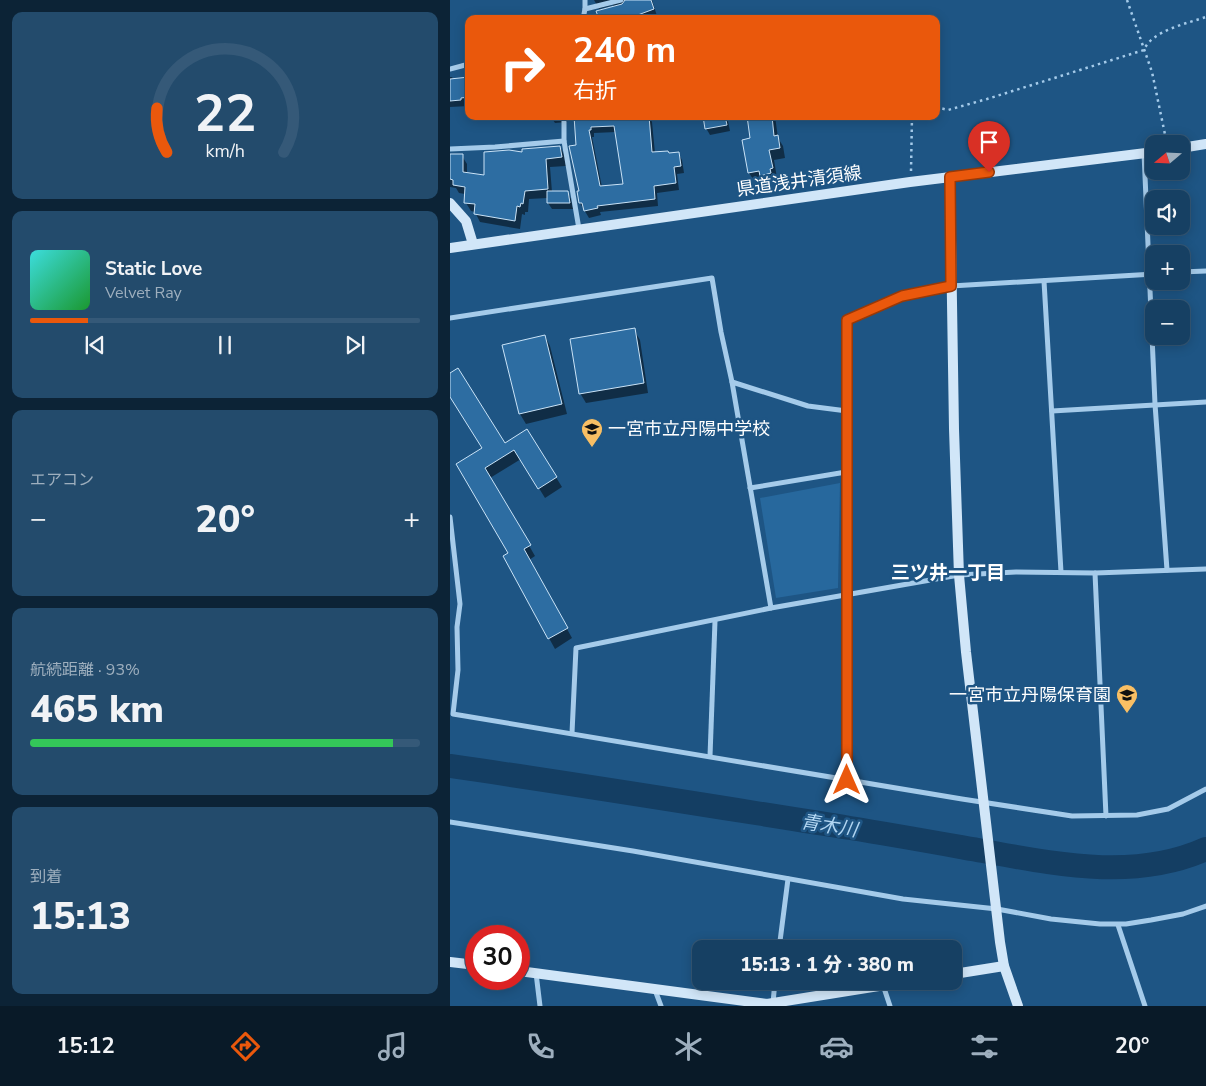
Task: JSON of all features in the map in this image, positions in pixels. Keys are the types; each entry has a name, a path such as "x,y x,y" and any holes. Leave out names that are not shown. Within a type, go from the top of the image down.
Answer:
{"street":[{"path":"584,15 585,0"},
{"path":"585,9 620,0"},
{"path":"450,69 465,65"},
{"path":"564,120 564,141 579,230"},
{"path":"450,149 564,141"},
{"path":"1190,147 1206,144"},
{"name":"県道浅井清須線","path":"450,248 910,182 1145,153"},
{"path":"950,177 954,430 960,575 966,652 1004,966 1018,1006"},
{"path":"1149,180 1151,245"},
{"path":"450,203 466,221 473,244"},
{"path":"1190,272 1206,271"},
{"path":"847,780 847,320 902,296 951,286 1145,275"},
{"path":"450,318 712,278 732,382 770,608"},
{"path":"1044,282 1061,572"},
{"path":"1151,290 1155,404 1167,570"},
{"path":"732,382 808,406 847,411"},
{"path":"1052,411 1206,402"},
{"path":"750,488 846,472"},
{"path":"450,518 460,604 457,627 458,670 453,714 1072,816 1137,815 1168,809 1206,789"},
{"path":"572,733 576,648 715,621 770,608 960,575 1016,572 1206,569"},
{"path":"1095,572 1106,816"},
{"path":"710,756 715,621"},
{"path":"450,822 903,899 996,910 1051,919 1100,924 1143,922 1182,914 1206,906"},
{"path":"780,940 788,878"},
{"path":"1118,924 1145,1006"},
{"path":"450,962 465,964"},
{"path":"962,973 1004,966"},
{"path":"530,972 767,1004 854,990"},
{"path":"536,973 540,1006"},
{"path":"655,989 660,1006"},
{"path":"773,1004 774,990"},
{"path":"885,990 890,1006"}],"path":[{"path":"1127,0 1152,72 1165,135"},
{"path":"1144,50 1146,44 1158,35 1172,28 1206,17"},
{"path":"940,109 948,110 1144,50"},
{"path":"910,182 912,120"}],"shaded area":[{"path":"840,483 838,588 776,598 760,498"}],"building":[{"path":"625,0 651,0 654,9 638,15 598,15 596,11 622,4"},
{"path":"465,77 465,98 461,98 461,100 450,101 450,79"},
{"path":"574,120 649,120 652,152 679,152 681,166 674,167 676,183 654,186 655,199 597,206 598,208 584,211 582,203 579,203 577,191 579,191 569,146 576,145","holes":["614,126 623,184 600,186 589,130 591,130 591,127"]},
{"path":"704,120 726,120 727,125 705,129"},
{"path":"748,120 772,120 774,136 778,135 780,148 769,150 773,168 770,169 771,173 760,176 759,171 748,173 742,140 750,138"},
{"path":"560,146 562,157 546,159 548,189 525,191 523,204 521,203 520,207 517,206 515,221 474,214 475,204 464,203 465,187 453,185 453,180 450,179 450,154 463,154 463,172 484,175 484,152 509,150 522,152 522,149"},
{"path":"547,191 568,191 570,203 547,203"},
{"path":"635,328 644,383 579,394 570,339"},
{"path":"545,335 562,404 519,414 502,345"},
{"path":"458,368 505,443 527,429 557,477 538,489 514,450 485,468 531,545 524,549 568,628 548,639 503,556 508,553 456,464 482,448 450,397 450,373"}],"waterway":[{"name":"青木川","path":"450,766 850,828 1067,865 1095,867 1151,865 1179,859 1206,849"}],"place":[{"name":"一宮市立丹陽中学校","path":"592,448"},
{"name":"一宮市立丹陽保育園","path":"1127,714"}],"district":[{"name":"三ツ井一丁目","path":"948,573"}],"route":[{"path":"847,780 847,320 902,296 951,286 950,177 989,172"}]}
